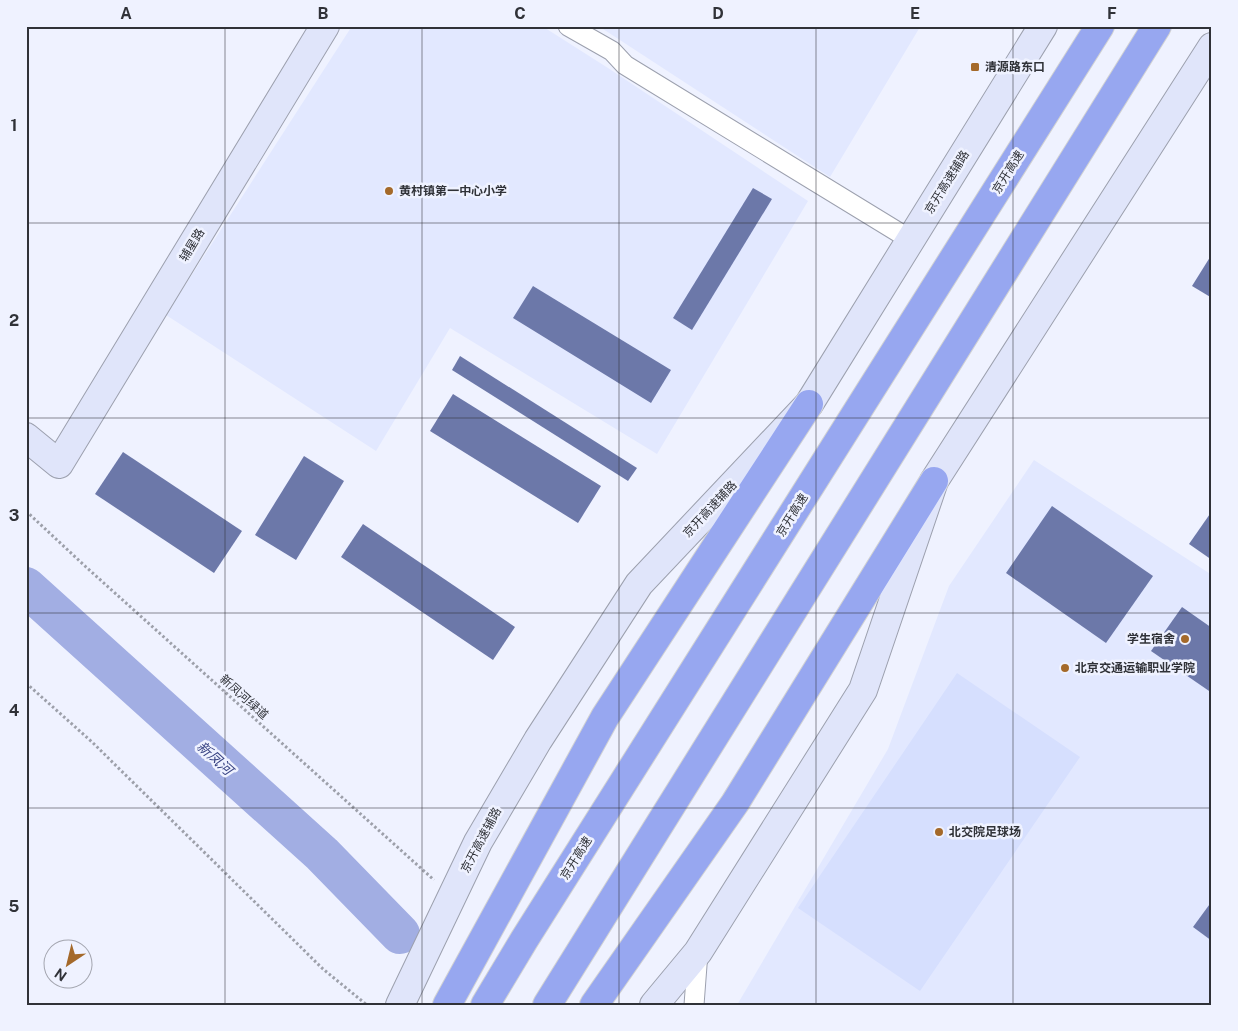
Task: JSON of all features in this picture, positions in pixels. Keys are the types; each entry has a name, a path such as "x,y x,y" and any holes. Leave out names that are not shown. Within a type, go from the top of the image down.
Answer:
{"highway":[{"name":"京开高速","path":"485,1005 524,940 1100,26"},
{"path":"547,1005 1156,27"},
{"path":"447,1005 605,717 809,404"},
{"path":"601,996 735,803 934,481"}],"main road":[{"name":"辅星路","path":"26,436 60,464 325,26"},
{"name":"京开高速辅路","path":"401,1004 478,842 538,740 639,584 809,404 1043,26"},
{"path":"654,1005 698,952 864,690 934,481 1212,47"}],"street":[{"path":"568,26 612,51 625,65 911,240"},
{"path":"694,1005 698,952"}],"path":[{"name":"新凤河绿道","path":"26,511 430,877 453,893"},
{"path":"26,683 92,742 323,969 367,1005"}],"shaded area":[{"path":"352,26 542,26 808,201 657,454 450,328 376,451 166,315"},
{"path":"605,26 920,27 830,177 603,29"},
{"name":"北京交通运输职业学院","path":"1034,460 1212,575 1212,1005 737,1005 888,749 949,586"},
{"name":"北交院足球场","path":"957,673 1080,757 920,991 798,908"}],"building":[{"path":"753,188 772,199 692,330 673,318"},
{"path":"1212,254 1212,298 1192,286"},
{"path":"533,286 671,370 651,403 513,318"},
{"path":"460,356 637,468 628,481 452,370"},
{"path":"453,394 601,486 578,523 430,431"},
{"path":"123,452 242,531 214,573 95,494"},
{"path":"304,456 344,481 296,560 255,535"},
{"path":"1052,506 1153,576 1106,643 1006,573"},
{"path":"1212,511 1212,560 1189,544"},
{"path":"363,524 515,627 493,660 341,557"},
{"name":"学生宿舍","path":"1182,607 1212,628 1212,693 1151,651"},
{"path":"1212,901 1212,941 1193,927"}],"waterway":[{"name":"新凤河","path":"26,587 322,854 400,934"}],"place":[{"name":"清源路东口","path":"975,67"},
{"name":"黄村镇第一中心小学","path":"389,191"},
{"name":"学生宿舍","path":"1185,639"},
{"name":"北京交通运输职业学院","path":"1065,668"},
{"name":"北交院足球场","path":"939,832"}]}
